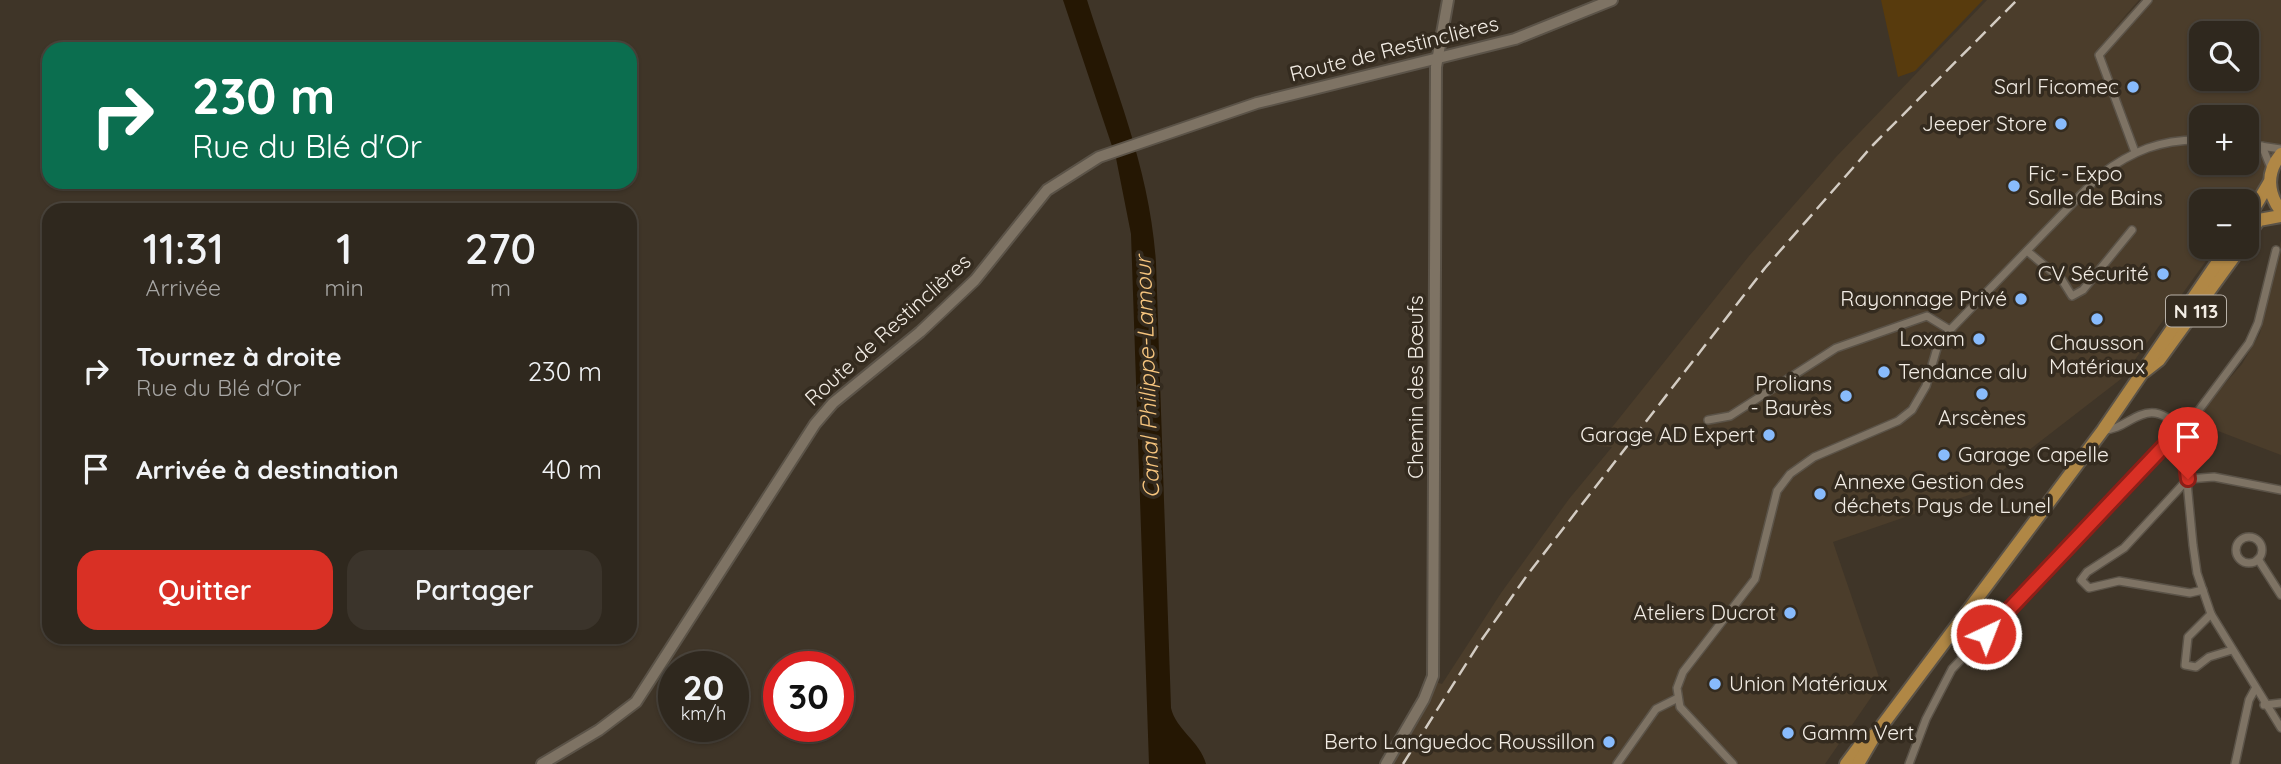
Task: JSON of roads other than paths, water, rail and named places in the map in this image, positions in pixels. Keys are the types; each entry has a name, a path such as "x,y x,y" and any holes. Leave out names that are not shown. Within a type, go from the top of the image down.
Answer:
{"main road":[{"path":"2259,198 2281,151"},
{"path":"2259,220 2281,214 2273,198 2270,177"},
{"name":"N 113","path":"1858,764 1875,735 2103,430 2220,259"},
{"name":"N 113","path":"2145,371 2159,360 2232,259"},
{"name":"N 113","path":"1846,764 1861,744 1875,735"}],"street":[{"name":"Chemin des Bœufs","path":"1386,764 1424,699 1433,676 1436,67 1440,57 1448,0"},
{"name":"Route de Restinclières","path":"542,764 599,730 636,702 815,424 833,404 920,332 975,280 1047,190 1070,173 1141,142 1257,103 1515,39 1612,0"},
{"path":"2135,152 2099,55 2148,0"},
{"path":"1733,764 1680,707 1677,688 1683,672 1755,579 1777,491 1790,474 1814,457 1898,421 1912,410 1926,386 1937,348 1950,330 2100,175 2152,144 2189,142"},
{"path":"2259,146 2281,151"},
{"path":"2262,146 2270,177"},
{"path":"2027,251 2062,281 2072,296 2083,290 2132,230"},
{"path":"1909,764 1926,719 1952,669 2199,410 2249,343 2258,323 2276,250"},
{"path":"1708,420 1730,416 1836,348 1927,316 1950,330"},
{"path":"2103,430 2112,430 2131,417 2147,413 2172,420 2181,428 2193,545 2203,590 2211,614 2264,705 2281,728"},
{"path":"2203,590 2190,593 2119,581 2089,588 2082,583 2087,572 2124,548 2188,479 2214,477 2281,490"},
{"path":"2258,559 2281,594"},
{"path":"2211,614 2188,637 2184,646 2185,665 2196,667 2209,657 2232,650"},
{"path":"2235,764 2249,700 2255,689"},
{"path":"1617,764 1656,709 1678,698"},
{"path":"2264,705 2281,703"}],"water":[{"name":"Canal Philippe-Lamour","path":"1063,0 1087,0 1130,130 1147,195 1156,263 1171,708 1206,764 1149,764 1131,234 1116,158"}],"railway":[{"path":"1403,764 1478,645 1528,574 1765,268 1873,145 2017,0"}],"place":[{"name":"Sarl Ficomec","path":"2133,87"},
{"name":"Jeeper Store","path":"2061,124"},
{"name":"Fic - Expo Salle de Bains","path":"2014,186"},
{"name":"CV Sécurité","path":"2163,274"},
{"name":"Rayonnage Privé","path":"2021,299"},
{"name":"Chausson Matériaux","path":"2097,319"},
{"name":"Loxam","path":"1979,339"},
{"name":"Tendance alu","path":"1884,372"},
{"name":"Arscènes","path":"1982,394"},
{"name":"Prolians - Baurès","path":"1846,396"},
{"name":"Garage AD Expert","path":"1769,435"},
{"name":"Garage Capelle","path":"1944,455"},
{"name":"Annexe Gestion des déchets Pays de Lunel","path":"1820,494"},
{"name":"Ateliers Ducrot","path":"1790,613"},
{"name":"Union Matériaux","path":"1715,684"},
{"name":"Gamm Vert","path":"1788,733"},
{"name":"Berto Languedoc Roussillon","path":"1609,742"}]}
